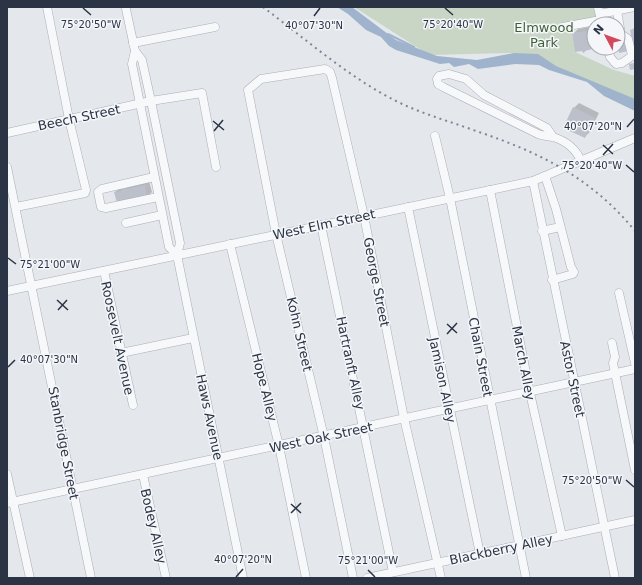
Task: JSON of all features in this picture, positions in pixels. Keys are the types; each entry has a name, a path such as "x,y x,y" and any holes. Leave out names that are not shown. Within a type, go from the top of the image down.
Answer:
{"street":[{"path":"16,207 85,193 86,190 69,119 47,7"},
{"path":"601,16 634,7"},
{"name":"Haws Avenue","path":"126,9 134,47 132,64 158,197 169,247 177,255"},
{"path":"610,56 616,64 622,63 634,54 628,39 621,34 617,11"},
{"path":"563,27 586,20"},
{"path":"134,47 215,27"},
{"name":"Haws Avenue","path":"134,47 142,60 168,183 180,243 177,255 243,578"},
{"name":"George Street","path":"248,90 261,79 278,75 325,69 330,72 364,216 404,418 441,578"},
{"path":"553,137 546,137 538,134 443,87 438,84 437,79 439,76 449,74 466,79 484,95 547,128 553,137 575,149 581,161"},
{"name":"Kohn Street","path":"248,90 276,234 324,437 353,578"},
{"name":"Beech Street","path":"7,133 151,101 202,93 216,167"},
{"name":"Chain Street","path":"436,136 450,198 526,578"},
{"name":"West Elm Street","path":"7,291 533,180 635,138"},
{"name":"Stanbridge Street","path":"7,167 91,578"},
{"path":"545,176 556,209 571,267 574,272 573,274 552,280"},
{"name":"Astor Street","path":"533,180 573,383 615,578"},
{"path":"158,197 106,208 101,207 98,192 102,189 155,181 168,183"},
{"name":"March Alley","path":"490,190 530,393 562,536"},
{"name":"Jamison Alley","path":"408,207 480,554"},
{"path":"126,223 162,215"},
{"name":"Hartranft Alley","path":"321,225 393,572"},
{"path":"542,231 560,227"},
{"name":"Hope Alley","path":"230,244 280,446 306,578"},
{"name":"Roosevelt Avenue","path":"104,271 133,405"},
{"path":"619,293 635,363"},
{"path":"121,353 193,338"},
{"path":"612,343 615,358 613,363 635,470"},
{"name":"West Oak Street","path":"10,502 324,437 404,418 530,393 635,369"},
{"path":"7,474 10,502 30,578"},
{"name":"Bodey Alley","path":"142,475 166,578"},
{"name":"Blackberry Alley","path":"367,578 635,520"}],"green space":[{"name":"Elmwood Park","path":"354,7 596,7 596,16 586,16 586,21 571,26 575,52 614,70 635,76 635,100 514,53 429,55"}],"water":[{"path":"337,7 352,7 396,40 437,56 477,60 514,53 538,54 556,66 635,99 635,111 604,96 587,82 549,70 539,65 515,64 478,69 469,64 454,67 449,63 440,64 396,50 389,46 381,37 366,30 348,14"}],"building":[{"path":"635,28 635,44 633,45 629,36 631,35 630,30"},
{"path":"586,31 585,52 575,52 572,33"},
{"path":"634,63 635,69 630,70 629,64"},
{"path":"573,107 595,118 585,138 563,128"},
{"path":"126,185 126,189 145,185 147,198 117,203 114,192 122,191 121,186"}],"waterway":[{"path":"388,34 414,47"}],"railway":[{"path":"263,7 345,69 379,92 406,106 426,114 521,148 563,169 601,196 635,231"}]}
